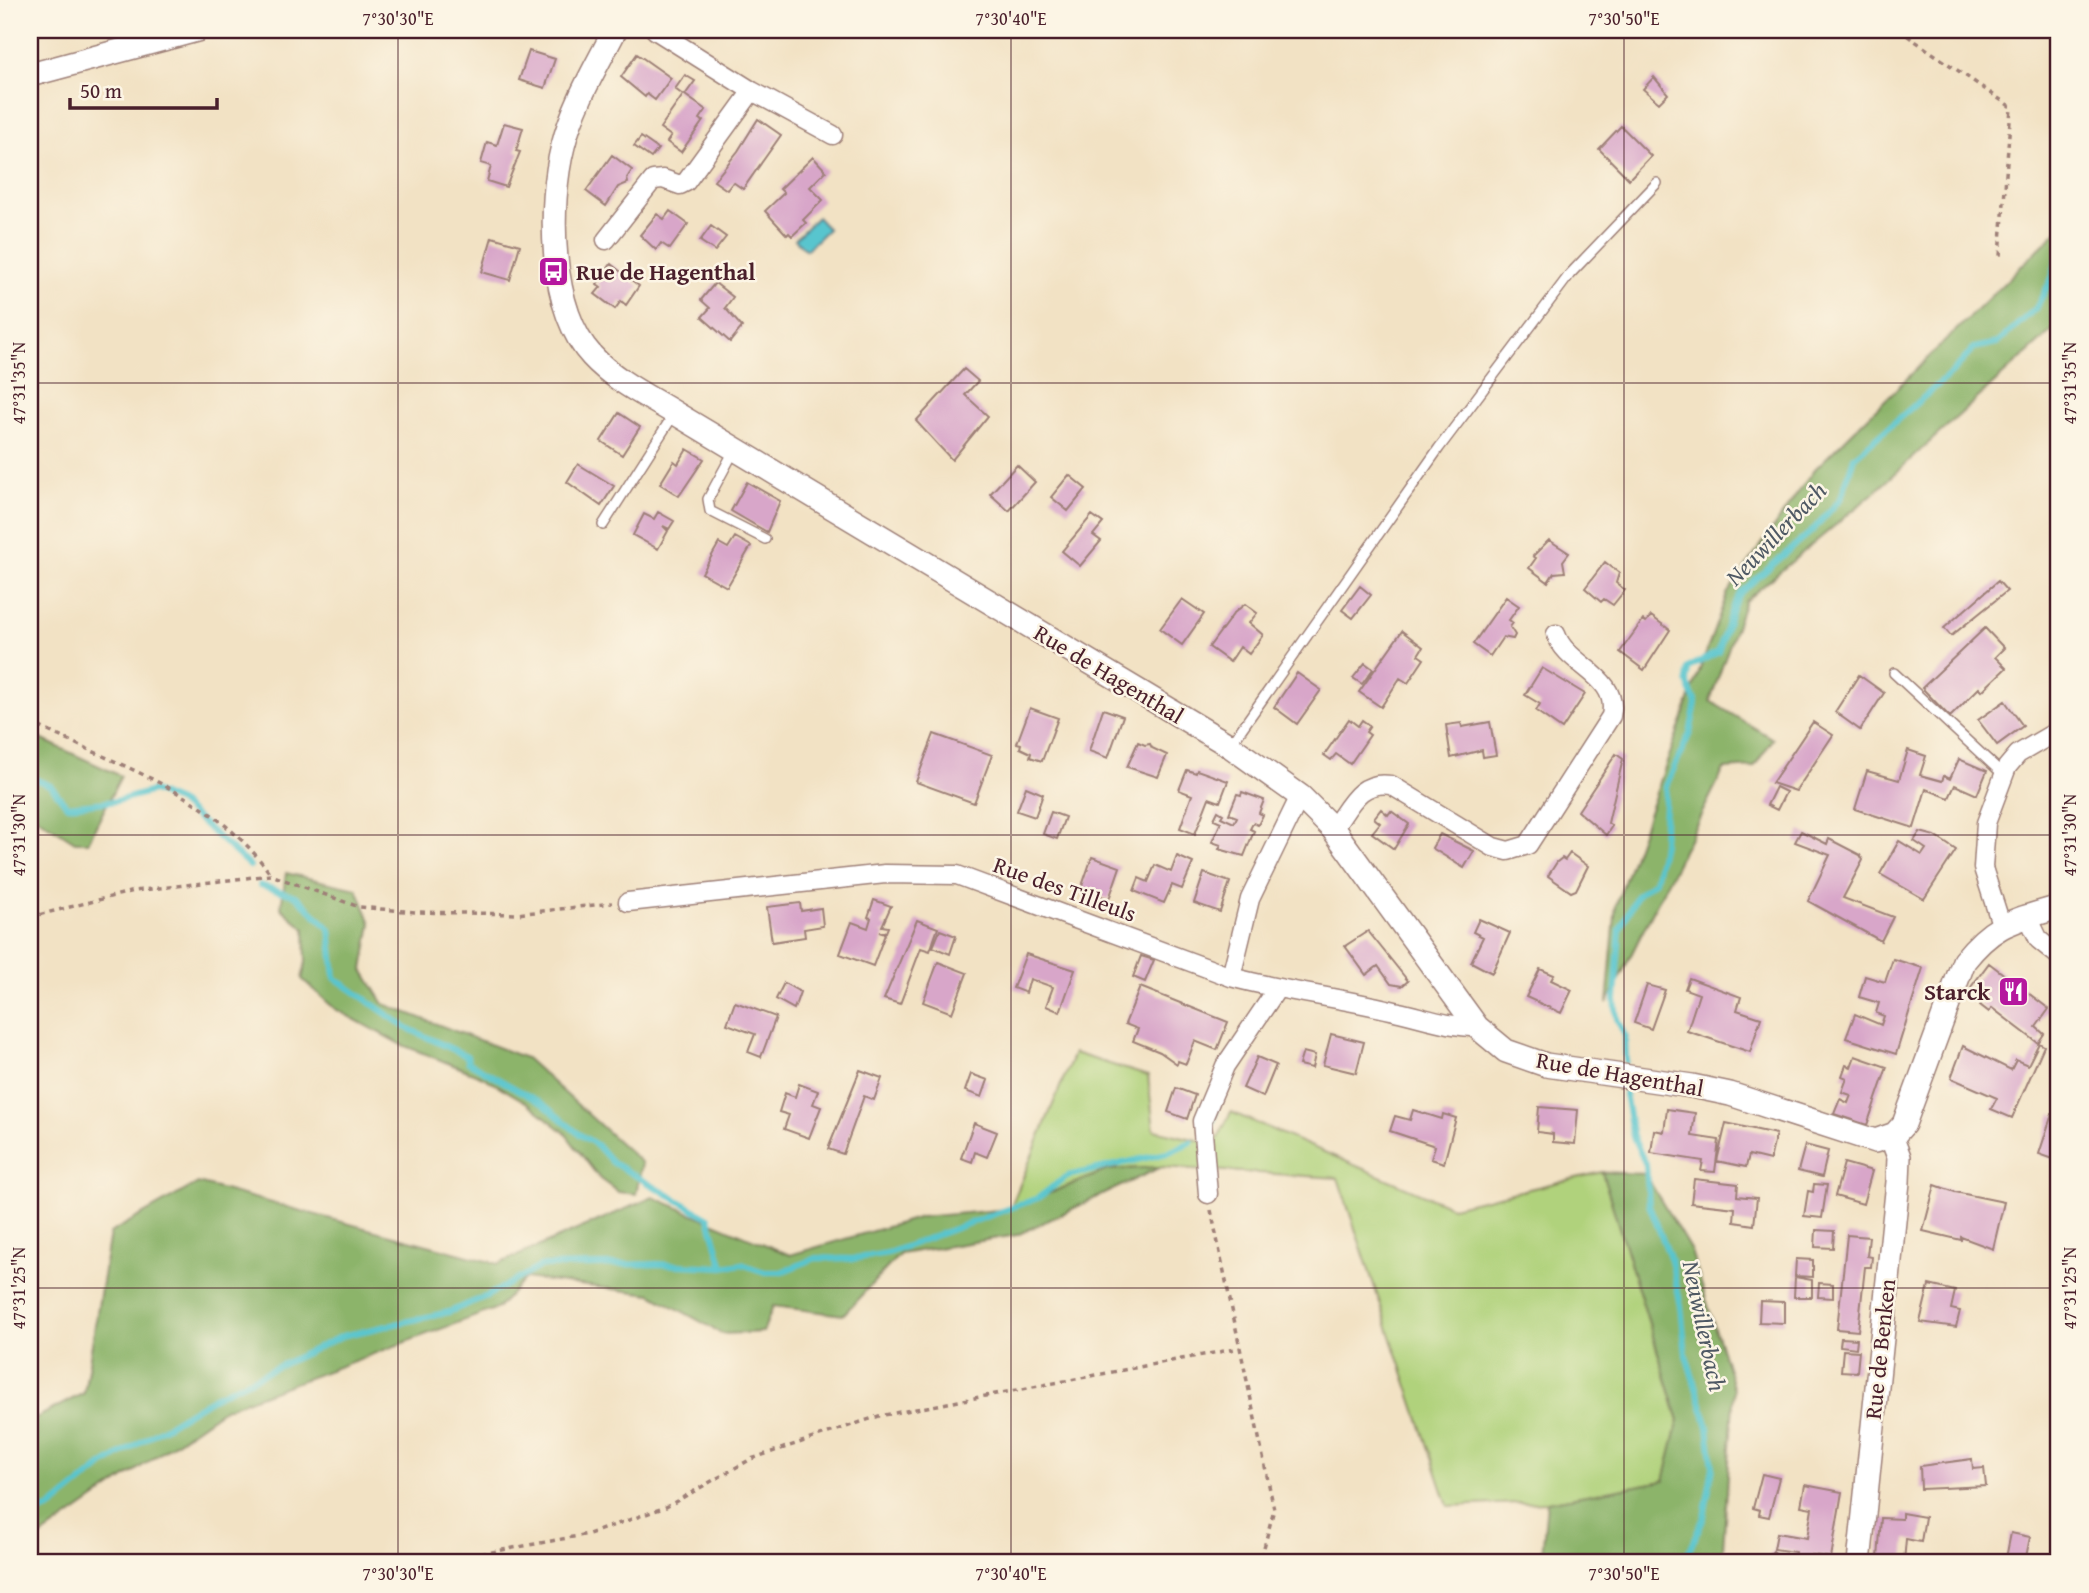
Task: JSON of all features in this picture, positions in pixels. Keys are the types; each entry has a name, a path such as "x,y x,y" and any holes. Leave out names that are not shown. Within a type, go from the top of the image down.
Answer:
{"street":[{"path":"30,75 197,30"},
{"name":"Rue de Hagenthal","path":"615,30 585,88 563,146 556,195 559,275 572,324 592,356 622,380 675,413 1230,746 1300,796 1333,829 1477,1027 1506,1051 1546,1065 1730,1094 1860,1139 1875,1141 1891,1136"},
{"path":"655,30 752,91 833,135"},
{"path":"606,240 653,180 663,178 680,185 686,182 752,91"},
{"path":"1333,829 1362,790 1378,783 1391,785 1493,847 1508,851 1528,845 1611,716 1613,705 1610,691 1560,646 1556,634"},
{"path":"2001,924 1983,868 1986,823 2004,775 2018,754 2059,730"},
{"path":"1231,977 1250,899 1300,796"},
{"name":"Rue des Tilleuls","path":"628,902 871,875 957,875 1231,977 1277,989 1398,1011 1453,1027 1477,1027"},
{"path":"1891,1136 1907,1117 1964,961 1979,943 2001,924 2059,907"},
{"path":"2028,917 2039,940 2059,956"},
{"path":"1208,1194 1202,1121 1225,1066 1277,989"},
{"name":"Rue de Benken","path":"1859,1563 1898,1182 1899,1157 1891,1136"}],"lane":[{"path":"1230,746 1439,448 1570,274 1657,183"},
{"path":"603,525 675,413"},
{"path":"735,448 708,499 708,506 710,511 765,539"},
{"path":"1894,673 2004,775"}],"path":[{"path":"1899,30 2011,107 2000,256"},
{"path":"30,723 83,749 161,781 220,820 254,850 271,876"},
{"path":"30,917 134,891 271,876 359,907 415,912 517,914 628,902"},
{"path":"1208,1194 1274,1508 1260,1563"},
{"path":"432,1563 589,1534 666,1507 751,1459 879,1416 1240,1348"}],"green space":[{"path":"2059,229 2059,324 1876,491 1745,601 1710,701 1773,739 1754,767 1724,769 1607,1003 1616,905 1727,594 1814,470"},
{"path":"30,734 121,776 88,842 75,842 30,813"},
{"path":"286,873 357,889 371,923 363,970 384,1004 526,1058 642,1163 636,1194 618,1192 600,1179 564,1132 529,1104 483,1077 400,1044 335,1009 302,979 306,962 305,929 281,908"},
{"path":"1074,1053 1148,1076 1154,1130 1215,1144 1231,1112 1452,1207 1602,1172 1679,1421 1664,1481 1547,1502 1448,1506 1338,1178 1161,1167 1108,1170 1010,1209"},
{"path":"1161,1167 1017,1235 900,1254 843,1315 773,1306 763,1332 723,1334 651,1294 525,1278 498,1308 224,1409 30,1544 30,1421 84,1393 110,1233 198,1183 498,1264 653,1197 790,1255 921,1217 1010,1209 1108,1170"},
{"path":"1602,1172 1645,1174 1691,1251 1734,1389 1722,1563 1583,1563 1542,1555 1547,1502 1664,1481 1679,1420"}],"water":[{"path":"817,217 828,229 806,250 795,239"}],"building":[{"path":"529,51 555,59 545,88 519,80"},
{"path":"637,54 671,78 655,100 647,94 645,97 621,77"},
{"path":"685,75 695,81 685,95 706,110 700,119 703,121 681,152 667,142 671,136 660,128 683,95 675,89"},
{"path":"1654,77 1668,94 1659,103 1643,89"},
{"path":"758,119 781,135 743,189 733,182 727,190 714,181 738,151"},
{"path":"504,123 523,128 516,151 520,152 506,187 487,181 491,166 481,163 487,142 497,145"},
{"path":"1621,126 1651,156 1629,179 1599,149"},
{"path":"641,137 658,149 651,158 634,146"},
{"path":"612,155 632,170 627,178 628,183 618,187 606,206 586,191"},
{"path":"813,157 826,171 810,187 823,200 803,220 806,223 792,236 789,233 787,235 765,211 784,193 780,189"},
{"path":"670,211 688,224 670,249 661,243 656,250 640,235 657,214 664,219"},
{"path":"711,226 726,237 715,251 700,241"},
{"path":"492,237 520,245 510,280 482,272"},
{"path":"611,264 639,286 626,305 621,301 615,309 595,294 601,287 597,284"},
{"path":"715,283 733,297 725,308 742,327 730,342 702,317 710,308 701,300"},
{"path":"964,369 978,381 965,395 988,416 952,460 916,421"},
{"path":"619,413 640,427 622,455 601,441"},
{"path":"687,449 704,459 679,496 660,484 674,461 678,464"},
{"path":"578,464 614,486 601,506 567,482"},
{"path":"1017,465 1035,482 1009,511 990,494"},
{"path":"1069,475 1086,489 1068,511 1051,497"},
{"path":"747,482 780,501 767,532 731,511"},
{"path":"658,512 674,521 669,529 663,526 668,531 658,549 633,535 644,514 654,519"},
{"path":"1092,515 1103,523 1093,535 1101,541 1080,566 1062,551"},
{"path":"735,537 751,546 727,587 702,573 719,543 728,548"},
{"path":"1549,540 1569,553 1563,561 1565,572 1554,573 1548,582 1529,568 1536,558 1533,556"},
{"path":"1605,562 1619,573 1616,583 1625,590 1613,605 1604,599 1601,602 1585,588"},
{"path":"1998,581 2007,591 1951,636 1944,628"},
{"path":"1360,586 1371,595 1353,618 1342,610"},
{"path":"1506,597 1519,606 1509,620 1513,623 1510,627 1515,635 1513,639 1503,637 1490,656 1473,644"},
{"path":"1182,599 1204,614 1182,645 1160,629"},
{"path":"1245,604 1257,613 1249,623 1263,635 1249,654 1240,647 1230,662 1209,647 1234,613"},
{"path":"1651,616 1670,630 1644,670 1620,652 1643,620 1646,622"},
{"path":"1985,628 2004,648 1995,657 2006,668 1982,691 1979,688 1950,717 1922,688"},
{"path":"1402,631 1423,647 1418,655 1424,659 1408,683 1400,678 1381,707 1359,692"},
{"path":"1365,663 1373,669 1362,684 1353,678"},
{"path":"1542,668 1585,694 1562,729 1536,711 1540,704 1525,695"},
{"path":"1297,673 1321,690 1297,724 1274,707"},
{"path":"1859,675 1884,693 1860,730 1835,712"},
{"path":"2005,701 2023,726 1997,745 1978,720"},
{"path":"1030,708 1058,718 1042,761 1030,757 1031,753 1020,748 1021,744 1017,743"},
{"path":"1103,709 1123,716 1108,758 1089,751"},
{"path":"1349,719 1358,726 1362,720 1370,726 1366,732 1370,735 1350,764 1336,754 1331,760 1324,755"},
{"path":"1490,722 1496,755 1483,757 1482,750 1451,758 1446,725 1461,723 1462,727"},
{"path":"1813,722 1833,735 1796,791 1772,783"},
{"path":"934,734 992,755 974,803 916,782"},
{"path":"1138,742 1150,744 1152,748 1167,755 1158,777 1127,767"},
{"path":"1908,750 1926,756 1920,775 1942,781 1944,776 1950,779 1959,759 1987,771 1977,795 1955,785 1949,798 1926,789 1914,828 1855,809 1867,771 1899,780"},
{"path":"1616,754 1623,759 1608,823 1612,826 1606,835 1578,811"},
{"path":"1187,770 1196,773 1197,770 1228,781 1220,802 1209,798 1195,834 1180,828 1192,795 1179,790"},
{"path":"1026,787 1043,794 1035,817 1017,811"},
{"path":"1776,787 1786,792 1777,810 1767,805"},
{"path":"1242,792 1264,800 1259,813 1263,815 1258,825 1253,823 1250,829 1254,831 1244,856 1219,849 1221,845 1212,842 1221,822 1214,819 1218,811 1223,814 1221,817 1234,823 1237,817 1229,814 1237,794 1241,795"},
{"path":"1381,809 1388,815 1391,811 1409,824 1394,849 1372,833 1380,823 1374,818"},
{"path":"1051,812 1065,817 1057,839 1043,834"},
{"path":"1801,831 1827,844 1829,839 1860,855 1863,860 1843,898 1893,917 1881,941 1808,901 1830,855 1795,842"},
{"path":"1920,832 1935,836 1956,850 1924,899 1880,874 1899,841 1922,855 1926,849 1914,841"},
{"path":"1440,834 1474,851 1464,868 1432,848"},
{"path":"1570,853 1588,866 1576,890 1571,892 1548,876 1557,862 1562,858 1565,860"},
{"path":"1177,856 1193,863 1182,889 1172,885 1164,903 1134,891 1139,878 1148,882 1155,865 1171,872"},
{"path":"1092,857 1120,867 1109,899 1081,889"},
{"path":"1204,873 1230,882 1220,912 1194,903"},
{"path":"874,900 891,906 882,926 888,927 886,932 879,932 885,934 873,966 840,954 852,922 868,928 871,918 868,917"},
{"path":"800,903 801,911 821,908 823,926 804,929 805,937 772,942 767,907"},
{"path":"1479,919 1510,933 1492,973 1471,962 1483,937 1473,932"},
{"path":"917,920 938,928 930,951 921,948 900,1004 884,999"},
{"path":"940,930 956,936 950,954 933,947"},
{"path":"1368,931 1408,981 1402,986 1391,984 1378,966 1366,975 1345,946"},
{"path":"1026,954 1075,970 1060,1012 1046,1006 1053,987 1030,979 1026,993 1013,988"},
{"path":"1141,956 1154,960 1145,982 1133,977"},
{"path":"1893,959 1923,968 1896,1054 1846,1038 1855,1014 1881,1025 1884,1016 1876,1013 1879,1003 1859,997 1865,976 1885,982"},
{"path":"938,962 967,973 952,1013 923,1002"},
{"path":"1989,963 2049,1009 2036,1027 2044,1034 2038,1043 1992,1008 1989,1012 1980,1005 1986,998 1971,987"},
{"path":"1540,969 1554,975 1551,980 1572,990 1561,1013 1526,997"},
{"path":"1689,978 1741,997 1737,1010 1761,1018 1750,1052 1687,1031 1699,994 1685,989"},
{"path":"784,983 800,992 794,1009 776,999"},
{"path":"1647,985 1665,990 1651,1029 1634,1023"},
{"path":"1140,987 1228,1022 1217,1050 1195,1041 1186,1064 1178,1061 1177,1064 1160,1052 1133,1041 1138,1029 1125,1024"},
{"path":"735,1002 776,1017 761,1057 748,1052 755,1034 727,1024"},
{"path":"1331,1034 1364,1042 1356,1073 1323,1065"},
{"path":"2039,1043 2044,1046 2012,1118 1991,1109 1997,1098 1951,1078 1963,1046 2011,1070 2016,1060 2028,1065"},
{"path":"1303,1052 1315,1055 1312,1068 1299,1065"},
{"path":"1855,1056 1887,1067 1867,1125 1834,1114 1840,1099 1848,1103 1851,1095 1842,1092 1847,1078 1842,1076 1846,1065 1851,1067"},
{"path":"1257,1057 1276,1065 1263,1097 1243,1088"},
{"path":"860,1070 882,1078 874,1100 864,1096 843,1154 828,1149"},
{"path":"971,1074 988,1080 982,1097 965,1091"},
{"path":"799,1084 818,1091 813,1104 821,1107 809,1138 784,1129 789,1115 779,1112 785,1093 795,1097"},
{"path":"1176,1088 1195,1095 1187,1119 1168,1112"},
{"path":"1539,1107 1578,1110 1575,1144 1553,1142 1553,1134 1537,1132"},
{"path":"1667,1109 1695,1113 1692,1136 1719,1140 1715,1172 1701,1171 1703,1161 1651,1153 1654,1130 1664,1132"},
{"path":"1413,1110 1442,1119 1443,1114 1456,1118 1444,1163 1431,1159 1435,1146 1390,1131 1395,1116 1410,1120"},
{"path":"2052,1114 2059,1117 2059,1161 2039,1154"},
{"path":"974,1123 997,1132 987,1157 975,1152 972,1162 961,1158"},
{"path":"1726,1123 1776,1134 1770,1160 1749,1155 1746,1167 1717,1161"},
{"path":"1805,1145 1828,1151 1822,1177 1798,1171"},
{"path":"1844,1163 1872,1171 1863,1204 1835,1196"},
{"path":"1694,1179 1738,1184 1737,1196 1757,1198 1754,1225 1734,1222 1735,1208 1691,1203"},
{"path":"1814,1184 1827,1185 1822,1218 1804,1216 1808,1191 1813,1192"},
{"path":"1935,1185 2004,1202 1993,1249 1961,1237 1961,1240 1923,1231"},
{"path":"1816,1230 1834,1231 1833,1248 1815,1247"},
{"path":"1847,1235 1869,1237 1867,1256 1872,1257 1871,1267 1865,1267 1858,1331 1837,1329"},
{"path":"1796,1259 1813,1260 1813,1277 1795,1276"},
{"path":"1795,1277 1812,1280 1812,1297 1794,1297"},
{"path":"1819,1283 1833,1284 1833,1298 1818,1297"},
{"path":"1929,1285 1955,1291 1951,1309 1960,1311 1956,1327 1920,1322"},
{"path":"1760,1301 1784,1302 1784,1323 1759,1322"},
{"path":"1841,1338 1857,1339 1856,1348 1840,1346"},
{"path":"1843,1350 1859,1351 1857,1372 1841,1371"},
{"path":"1972,1459 1973,1469 1984,1468 1986,1486 1921,1489 1920,1466"},
{"path":"1762,1474 1779,1478 1769,1517 1759,1515 1760,1510 1753,1508"},
{"path":"1805,1485 1842,1492 1831,1558 1812,1555 1811,1563 1793,1562 1795,1552 1774,1549 1777,1533 1807,1538 1812,1508 1801,1506"},
{"path":"1902,1513 1925,1517 1921,1542 1906,1539 1904,1562 1878,1559 1881,1518 1902,1519"},
{"path":"2011,1533 2030,1537 2025,1562 2006,1558"},
{"path":"1773,1551 1789,1563 1773,1563 1767,1559"}],"waterway":[{"name":"Neuwillerbach","path":"1626,1061 1625,1036 1617,1019 1615,999 1620,929 1637,895 1655,881 1663,843 1666,786 1690,733 1696,703 1687,682 1688,668 1718,652 1733,606 1741,592 1812,531 1841,498 1854,457 1954,371 1974,348 1997,343 2036,308 2052,278 2059,253"},
{"path":"30,777 51,786 67,806 116,801 153,791 179,802 250,866"},
{"path":"260,885 296,896 330,929 335,978 405,1027 467,1056 468,1062 543,1104 579,1134 597,1145 613,1163 709,1218 723,1267 742,1264 764,1272 781,1272 816,1258 852,1259 888,1253 1038,1198 1067,1176 1167,1153 1191,1142"},
{"name":"Neuwillerbach","path":"1625,1094 1633,1137 1646,1165 1649,1205 1671,1260 1681,1306 1686,1355 1708,1427 1713,1467 1704,1517 1688,1553 1676,1563"},
{"path":"1210,1131 1217,1108"},
{"path":"30,1514 49,1509 103,1465 214,1397 342,1336 449,1312 487,1296 541,1266 657,1264 723,1267"}],"place":[{"name":"Rue de Hagenthal","path":"553,272"},
{"name":"Starck","path":"2013,992"}]}
